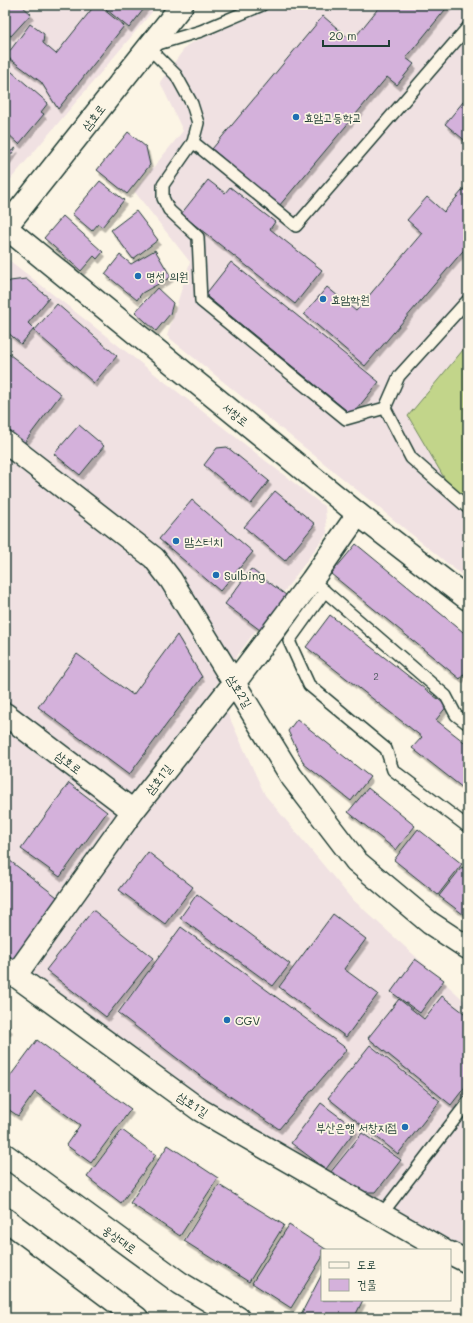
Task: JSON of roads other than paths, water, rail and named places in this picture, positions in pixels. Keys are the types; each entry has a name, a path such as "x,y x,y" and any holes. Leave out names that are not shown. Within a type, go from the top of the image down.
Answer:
{"street":[{"name":"삼호로","path":"5,228 182,5"},
{"name":"서창로","path":"5,228 358,514 468,599"},
{"name":"삼호2길","path":"5,442 154,558 171,580 235,682 291,776 356,861 430,923 468,948"},
{"name":"삼호1길","path":"358,514 319,586 235,682 133,811 10,972 200,1110 441,1249"},
{"name":"삼호로","path":"5,714 133,811"},
{"name":"웅상대로","path":"5,1155 180,1283 238,1318"},
{"path":"5,1219 137,1318"},
{"path":"451,1254 468,1262"}],"lane":[{"path":"262,5 201,31 148,48 176,75 192,104 198,123 193,142 163,185 163,198 168,210 198,237 201,301 346,419 385,408"},
{"path":"193,142 296,226 468,27"},
{"path":"385,408 399,376 468,300"},
{"path":"385,408 411,458 468,508"},
{"path":"468,724 456,715 446,696 319,586 289,641 309,685 386,749 393,770 468,827"},
{"path":"382,1215 468,1102"}],"place":[{"name":"효암고등학교","path":"296,117"},
{"name":"명성 의원","path":"138,276"},
{"name":"효암학원","path":"323,299"},
{"name":"맘스터치","path":"176,541"},
{"name":"Sulbing","path":"216,575"},
{"name":"CGV","path":"227,1020"},
{"name":"부산은행 서창지점","path":"405,1127"}]}
